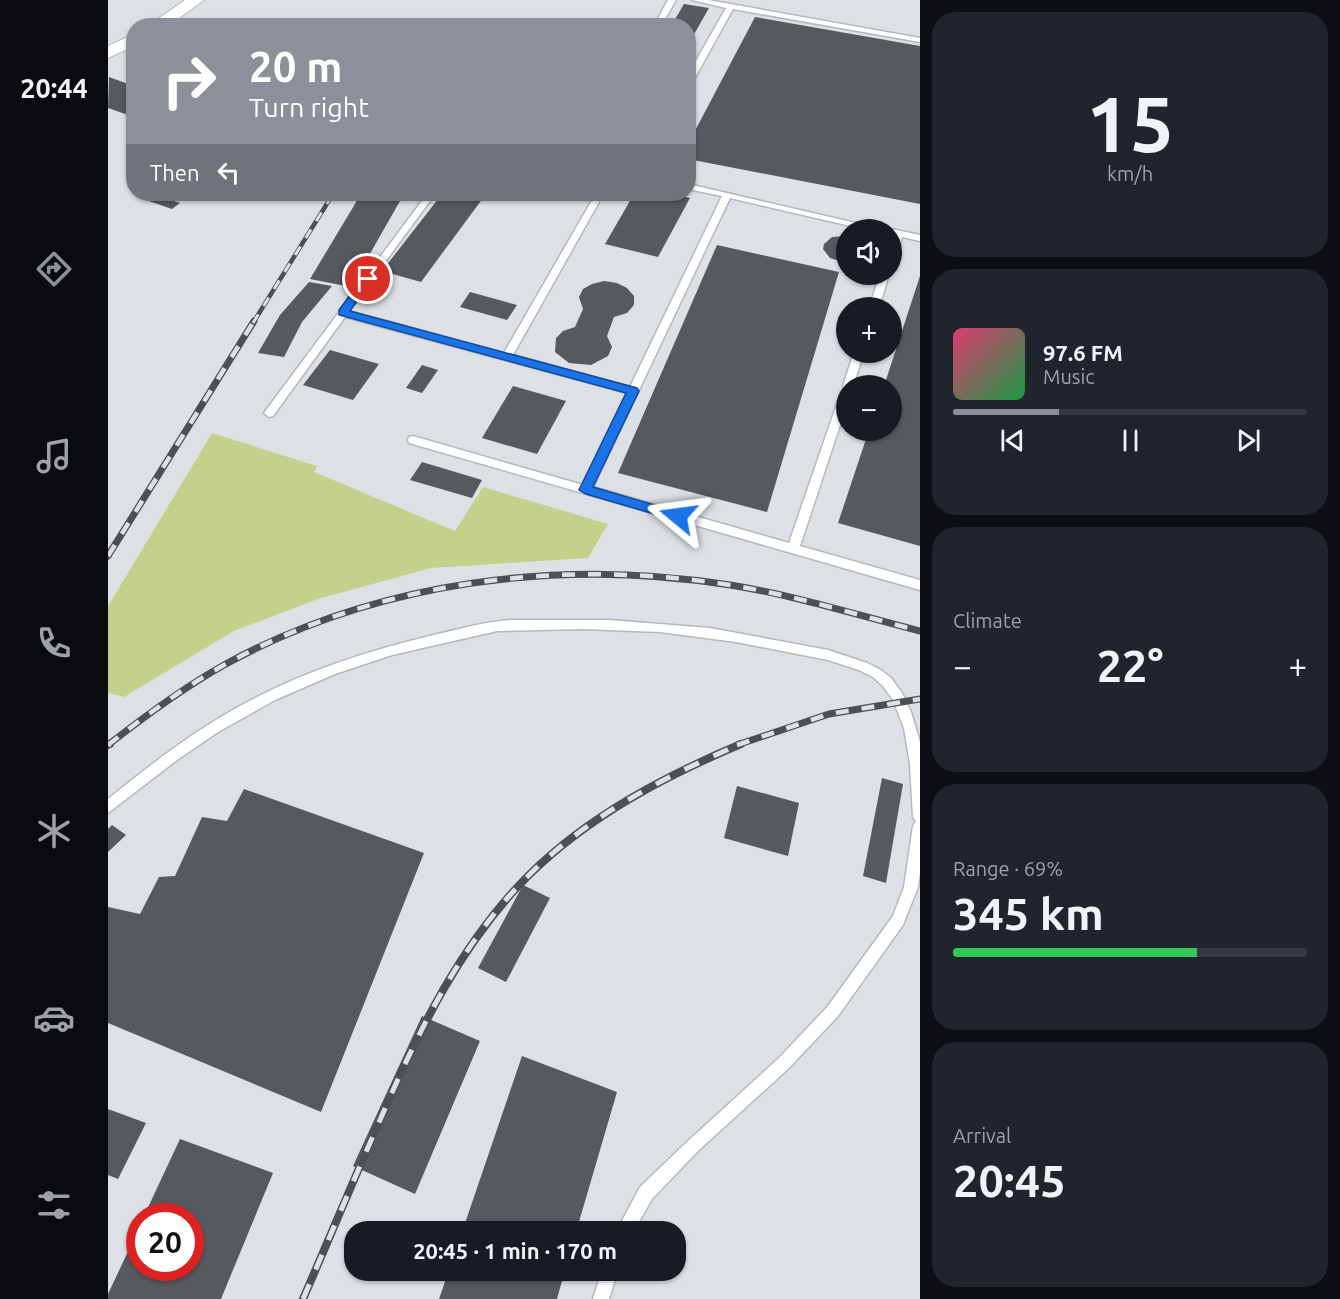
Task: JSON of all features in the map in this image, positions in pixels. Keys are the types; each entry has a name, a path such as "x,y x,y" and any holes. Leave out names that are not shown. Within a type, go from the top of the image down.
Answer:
{"street":[{"path":"168,18 196,0"},
{"path":"108,53 126,43"}],"lane":[{"path":"662,18 672,0"},
{"path":"696,0 920,40"},
{"path":"696,69 731,6"},
{"path":"696,188 836,220"},
{"path":"586,490 727,195"},
{"path":"269,413 426,201"},
{"path":"507,357 595,202"},
{"path":"902,234 920,238"},
{"path":"343,313 633,391"},
{"path":"793,549 836,422"},
{"path":"413,440 920,585"},
{"path":"108,807 161,764 216,726 269,698 335,669 397,648 504,625 621,623 701,630 811,652 871,670 886,680 900,701 915,741 920,817"},
{"path":"630,1221 646,1193 693,1146 784,1063 840,1002 898,920 911,887 920,826"},
{"path":"601,1299 607,1281"}],"green space":[{"path":"212,433 317,466 314,472 455,531 483,487 608,524 588,558 431,568 318,599 234,631 124,697 108,693 108,606"}],"building":[{"path":"684,4 709,8 696,31 696,18 676,18"},
{"path":"755,17 920,46 920,204 696,161 696,129"},
{"path":"109,77 126,83 126,114 108,108"},
{"path":"149,201 180,203 172,209"},
{"path":"357,201 400,201 351,287 310,279"},
{"path":"437,201 481,201 421,282 382,271"},
{"path":"630,201 688,201 658,257 605,244"},
{"path":"832,237 836,237 836,260 830,258 823,249 824,244"},
{"path":"717,245 836,271 836,282 767,512 618,473"},
{"path":"920,276 920,546 838,523 865,441 902,441 902,375 888,375 892,363 902,363 902,331"},
{"path":"604,281 617,283 627,288 634,296 634,305 627,313 614,317 607,336 612,347 608,356 591,365 569,363 555,352 556,338 563,331 575,327 583,309 579,297 583,289"},
{"path":"309,282 332,286 302,322 284,357 258,353 280,315"},
{"path":"470,292 517,305 507,320 460,307"},
{"path":"330,350 379,364 353,400 303,385"},
{"path":"422,365 438,370 422,393 406,388"},
{"path":"513,386 566,401 537,454 482,438"},
{"path":"422,462 482,480 472,498 410,480"},
{"path":"882,778 903,784 886,883 863,876"},
{"path":"737,786 799,803 788,856 724,838"},
{"path":"244,789 424,853 321,1112 108,1023 108,907 140,914 159,877 175,876 202,817 227,821"},
{"path":"112,825 126,835 108,852 108,829"},
{"path":"523,885 550,898 506,982 478,968"},
{"path":"422,1016 480,1041 415,1194 353,1166"},
{"path":"522,1056 617,1092 579,1221 466,1221"},
{"path":"108,1109 146,1123 118,1179 108,1175"},
{"path":"180,1139 273,1173 221,1299 108,1299 108,1294 126,1256 126,1281 204,1281 204,1203 150,1203"},
{"path":"445,1281 562,1281 557,1299 439,1299"}],"railway":[{"path":"253,323 329,201"},
{"path":"108,556 254,321"},
{"path":"110,744 108,745 194,683 224,665 283,636 344,613 406,596 470,583 535,576 600,574 665,577 778,594 920,631"},
{"path":"737,745 829,714 920,699"},
{"path":"303,1299 370,1142 426,1021 462,959 505,900 553,853 603,816 656,784 741,744"}],"route":[{"path":"368,279 343,313 633,391 586,490 678,516"}]}
